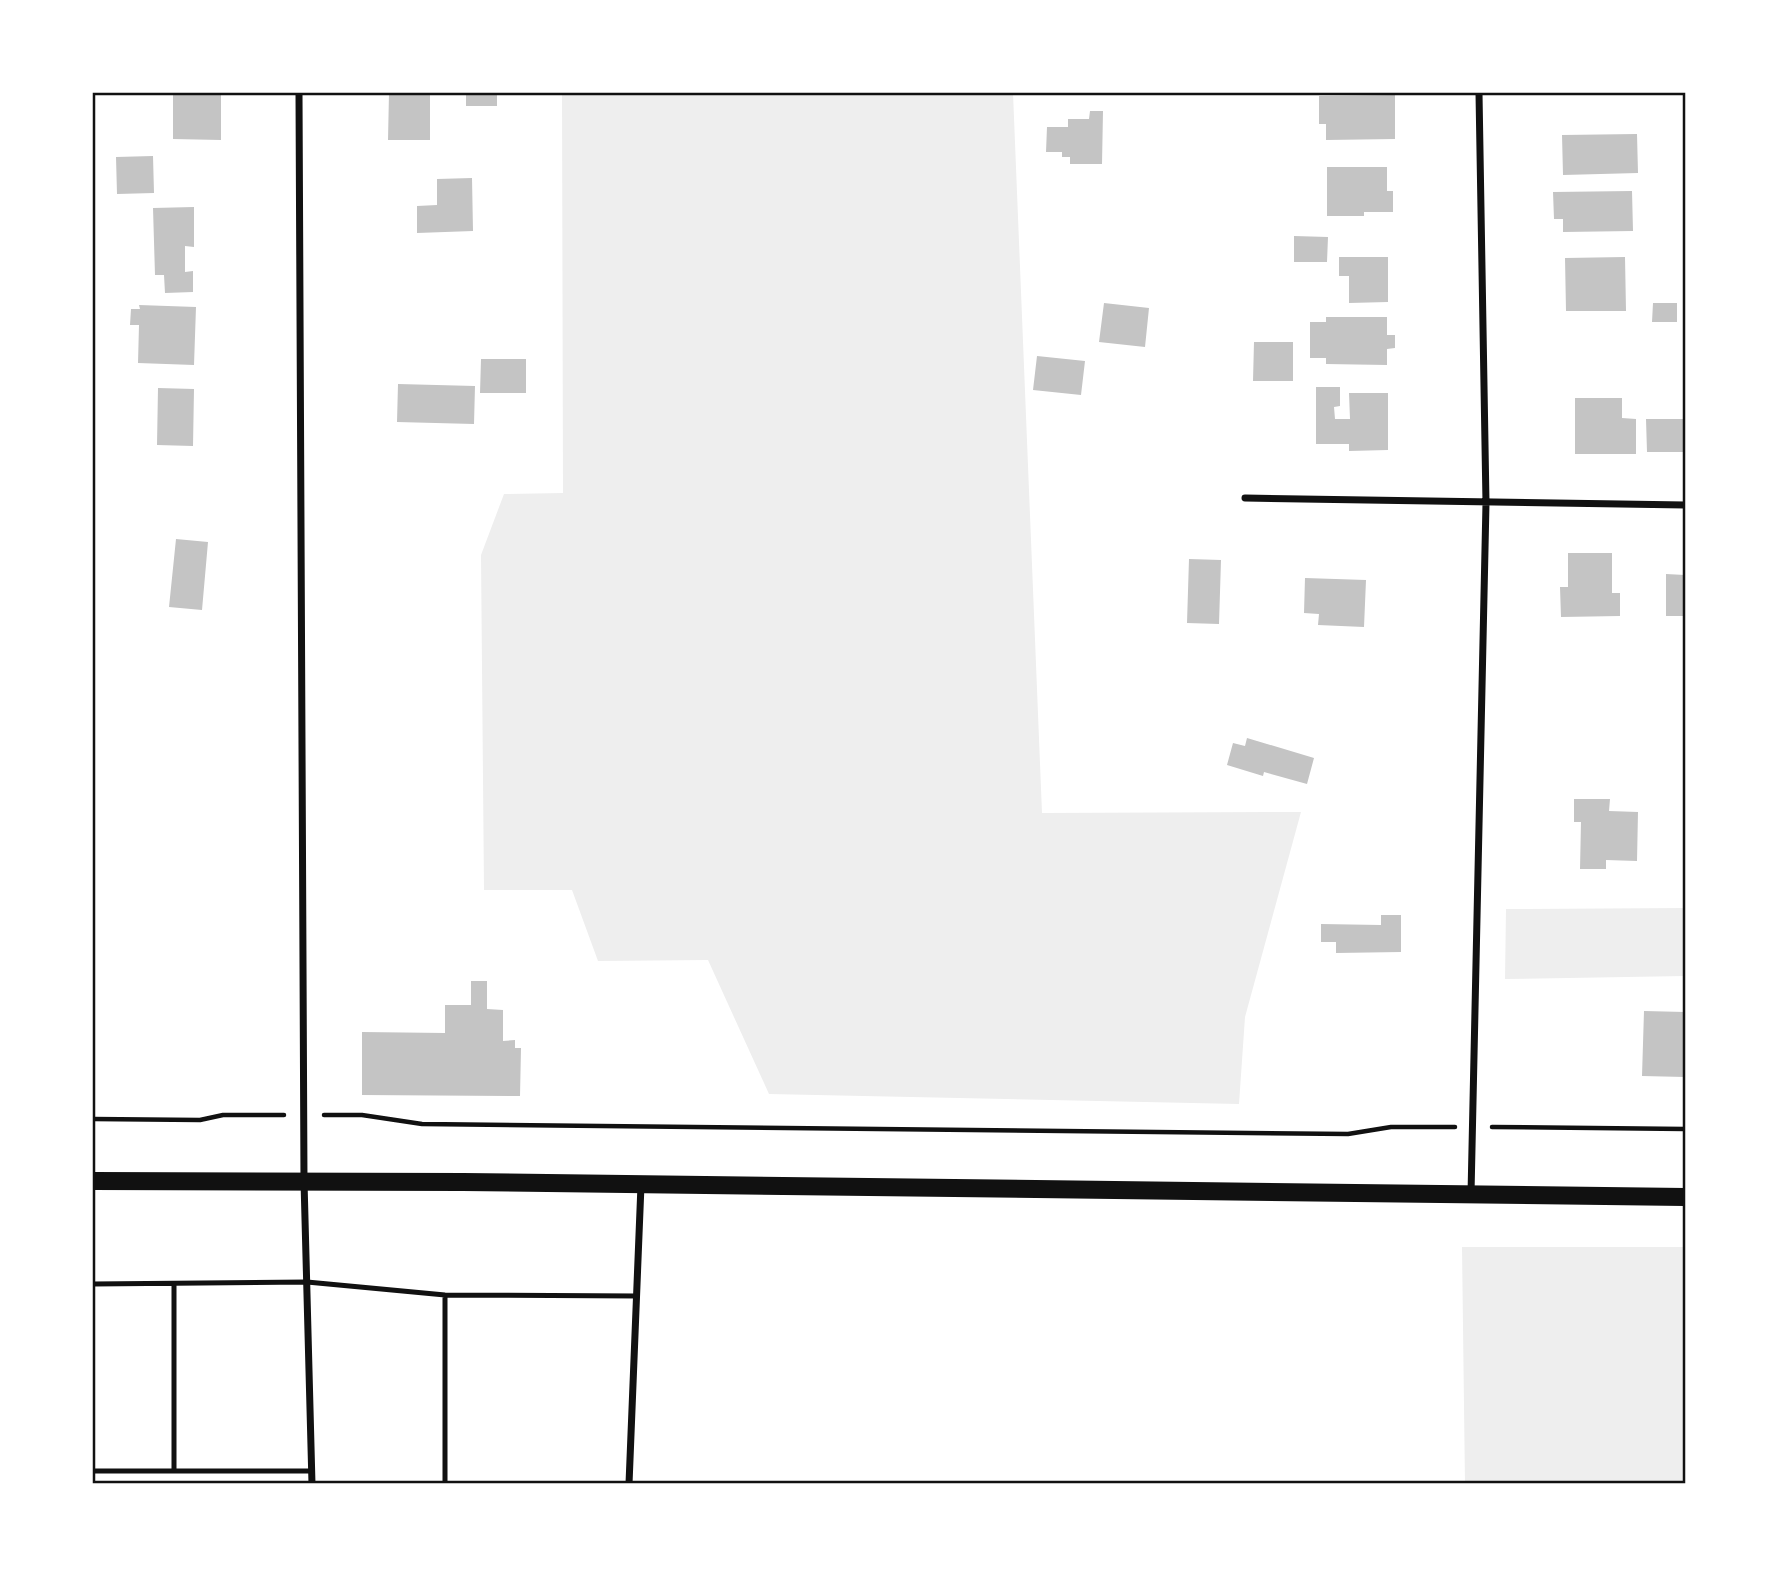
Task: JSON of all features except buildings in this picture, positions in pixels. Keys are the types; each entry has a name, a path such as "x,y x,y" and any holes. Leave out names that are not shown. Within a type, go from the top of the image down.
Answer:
{"main road":[{"path":"93,1181 641,1184 1685,1197"}],"street":[{"path":"299,93 304,1181 312,1484"},
{"path":"1471,1194 1486,503 1479,93"},
{"path":"1245,498 1685,505"},
{"path":"629,1484 641,1184"}],"lane":[{"path":"93,1284 307,1282 445,1295 637,1296"},
{"path":"174,1284 174,1470"},
{"path":"445,1295 445,1484"},
{"path":"93,1471 312,1471"}],"path":[{"path":"93,1119 200,1120 223,1115 362,1115 422,1124 1348,1134 1391,1127 1685,1129"}],"shaded area":[{"path":"562,93 1013,93 1042,813 1301,812 1245,1017 1239,1104 769,1094 708,960 598,961 572,890 484,890 481,555 504,494 563,493"},
{"path":"1685,908 1685,976 1505,979 1506,909"},
{"path":"1462,1247 1685,1247 1685,1484 1465,1484"}]}
